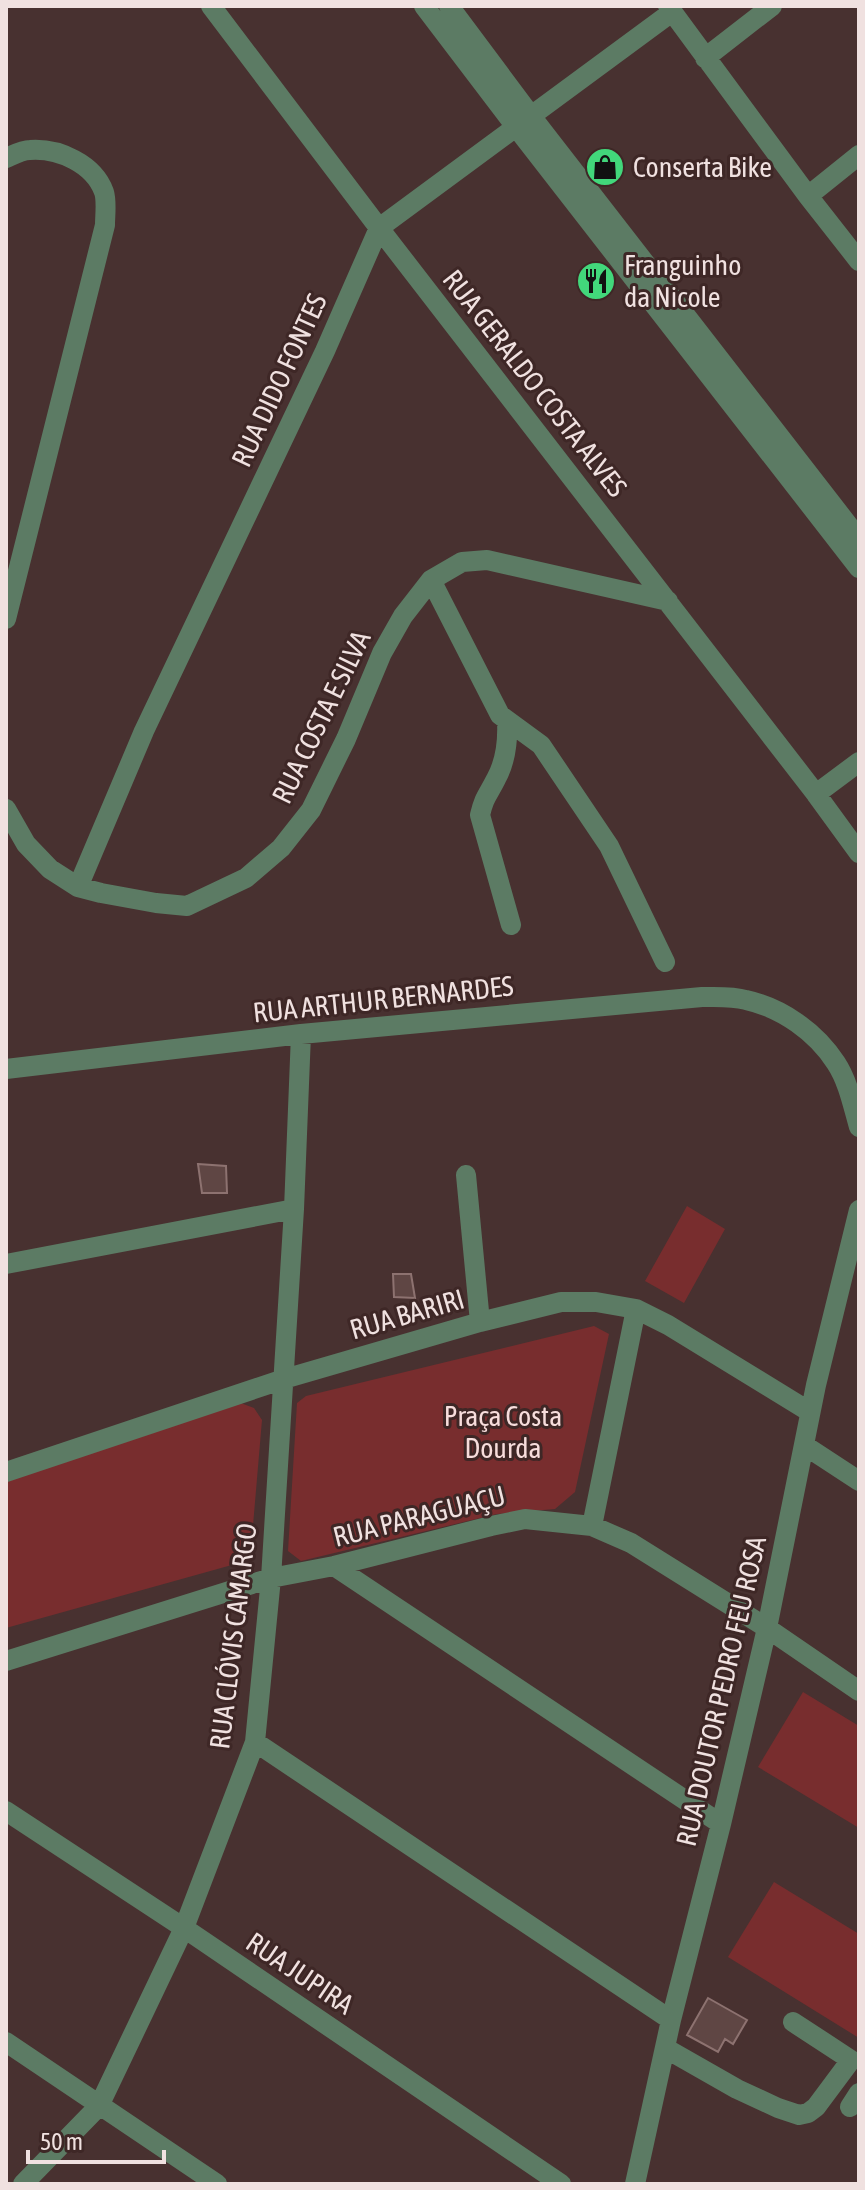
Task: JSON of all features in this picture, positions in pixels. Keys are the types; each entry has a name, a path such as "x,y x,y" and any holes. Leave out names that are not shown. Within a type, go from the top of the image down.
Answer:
{"street":[{"name":"RUA GERALDO COSTA ALVES","path":"211,6 859,853"},
{"path":"424,6 523,121 630,259 859,568"},
{"path":"449,6 523,121"},
{"path":"705,58 772,6"},
{"name":"RUA DIDO FONTES","path":"78,887 144,731 325,351 379,228 670,9"},
{"path":"670,9 859,261"},
{"path":"6,158 28,149 49,151 75,159 93,173 105,194 105,225 6,619"},
{"path":"808,196 859,155"},
{"path":"630,259 859,539"},
{"name":"RUA COSTA E SILVA","path":"6,809 26,844 50,869 78,887 187,906 246,878 281,848 311,810 346,739 382,653 403,616 431,580 462,562 487,560 668,601"},
{"path":"431,580 500,715 541,745 609,846 665,962"},
{"path":"507,721 505,754 498,777 484,797 480,815 511,925"},
{"path":"816,794 859,762"},
{"name":"RUA ARTHUR BERNARDES","path":"6,1069 301,1034 702,997 745,1000 764,1006 790,1018 816,1038 837,1065 859,1127"},
{"name":"RUA CLÓVIS CAMARGO","path":"23,2184 99,2106 184,1928 255,1742 271,1578 284,1379 301,1034"},
{"path":"466,1175 480,1322"},
{"path":"6,1264 294,1209"},
{"name":"RUA DOUTOR PEDRO FEU ROSA","path":"635,2184 671,2020 767,1628 810,1412 859,1210"},
{"name":"RUA BARIRI","path":"6,1472 284,1379 480,1322 561,1302 596,1302 636,1309 668,1325 810,1412"},
{"path":"592,1526 636,1309"},
{"path":"804,1445 859,1481"},
{"name":"RUA PARAGUAÇU","path":"6,1661 271,1578 334,1566 525,1519 592,1526 631,1543 767,1628 859,1691"},
{"path":"334,1566 721,1824"},
{"path":"255,1742 671,2020"},
{"name":"RUA JUPIRA","path":"6,1811 561,2184"},
{"path":"665,2048 737,2089 799,2115 816,2107 855,2055 793,2022"},
{"path":"6,2042 217,2184"}],"green space":[{"path":"687,1206 725,1229 684,1303 645,1281"},
{"name":"Praça Costa Dourda","path":"594,1326 609,1334 575,1492 555,1509 497,1514 301,1561 288,1551 297,1403 306,1396"},
{"path":"238,1402 254,1408 262,1420 251,1549 239,1563 6,1628 6,1470"},
{"path":"803,1692 859,1726 859,1828 758,1767"},
{"path":"774,1882 859,1934 859,2038 728,1957"}],"building":[{"path":"198,1164 226,1166 227,1193 202,1193"},
{"path":"393,1274 411,1274 415,1298 394,1297"},
{"path":"708,1998 747,2020 733,2044 725,2039 718,2052 687,2035"}],"place":[{"name":"Conserta Bike","path":"605,167"},
{"name":"Franguinho da Nicole","path":"596,281"}]}
